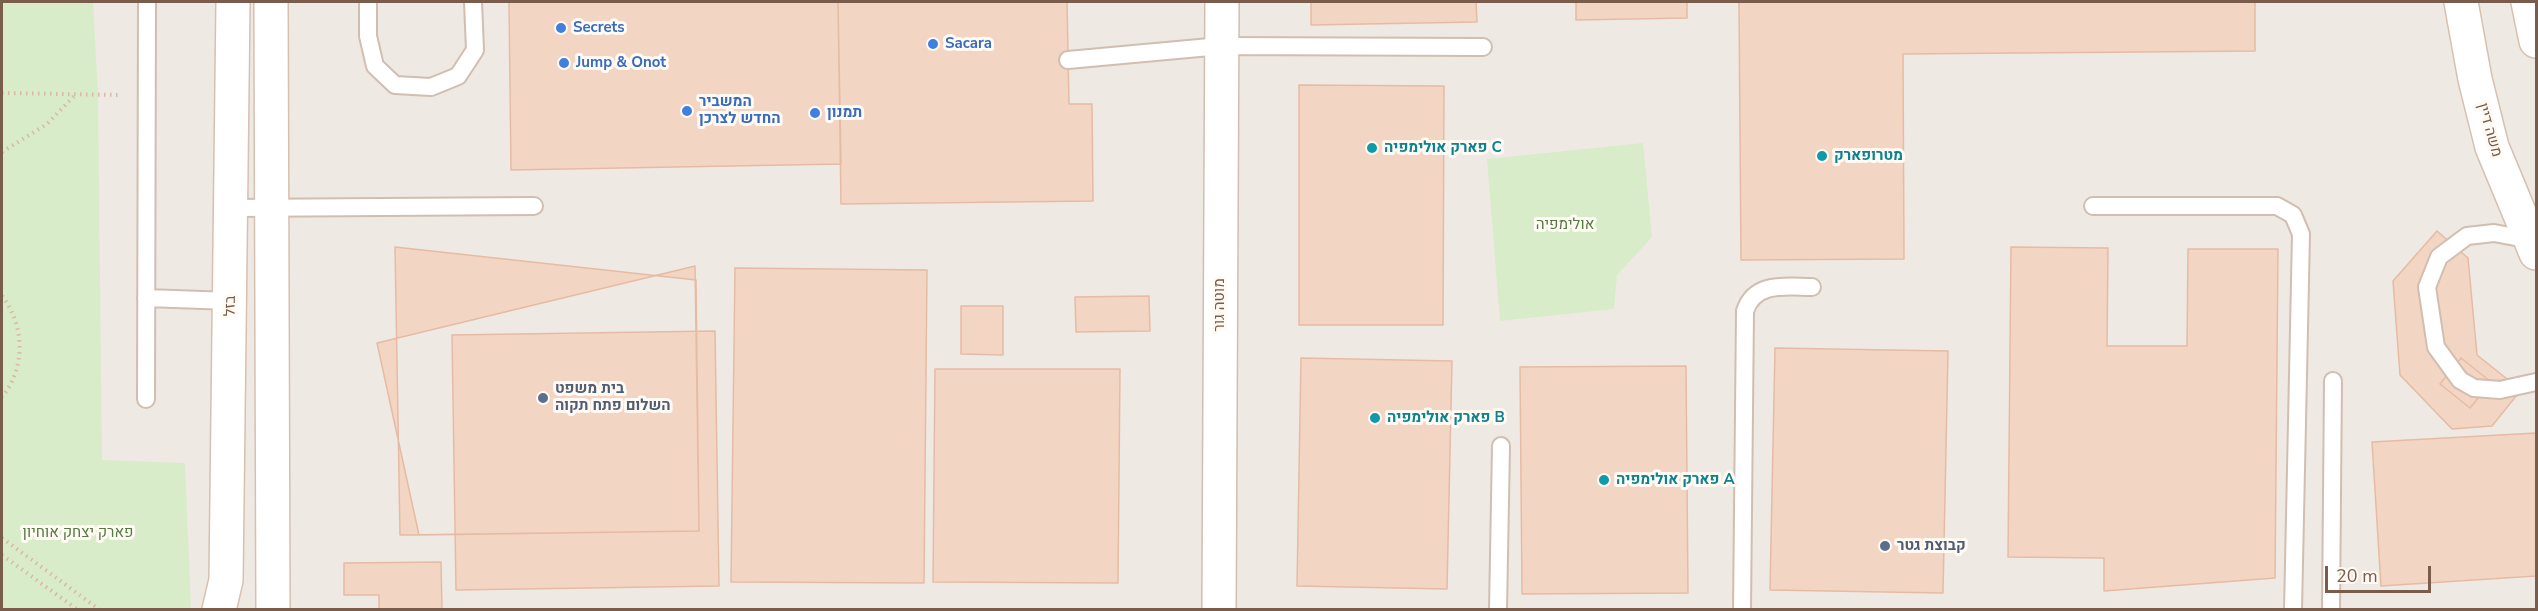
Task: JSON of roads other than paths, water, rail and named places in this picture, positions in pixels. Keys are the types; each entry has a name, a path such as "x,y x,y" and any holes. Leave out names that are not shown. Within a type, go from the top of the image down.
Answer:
{"street":[{"name":"בזל","path":"219,609 226,580 233,2"},
{"path":"271,2 273,609"},
{"name":"מוטה גור","path":"1219,609 1222,2"},
{"name":"משה דיין","path":"2461,2 2475,79 2492,147 2534,247"},
{"path":"2528,2 2536,41"}],"lane":[{"path":"146,399 147,2"},
{"path":"368,2 368,36 375,66 394,85 431,87 458,76 475,50 473,2"},
{"path":"1068,60 1221,46 1483,47"},
{"path":"232,208 534,206"},
{"path":"2093,206 2277,206 2293,214 2301,234 2293,609"},
{"path":"2534,247 2494,233 2467,236 2439,257 2427,287 2436,347 2460,380 2474,388 2500,390 2536,382"},
{"path":"1742,609 1745,311 1748,300 1770,287 1812,287"},
{"path":"146,298 231,300"},
{"path":"2331,609 2333,381"},
{"path":"1498,609 1501,446"}],"place":[{"name":"Secrets","path":"561,28"},
{"name":"Sacara","path":"933,44"},
{"name":"Jump & Onot","path":"564,63"},
{"name":"המשביר החדש לצרכן","path":"687,111"},
{"name":"תמנון","path":"815,113"},
{"name":"פארק אולימפיה C","path":"1372,148"},
{"name":"מטרופארק","path":"1822,156"},
{"name":"בית משפט השלום פתח תקוה","path":"543,398"},
{"name":"פארק אולימפיה B","path":"1375,418"},
{"name":"פארק אולימפיה A","path":"1604,480"},
{"name":"קבוצת גטר","path":"1885,546"}],"park label":[{"name":"אולימפיה","path":"1565,225"},
{"name":"פארק יצחק אוחיון","path":"78,533"}]}
